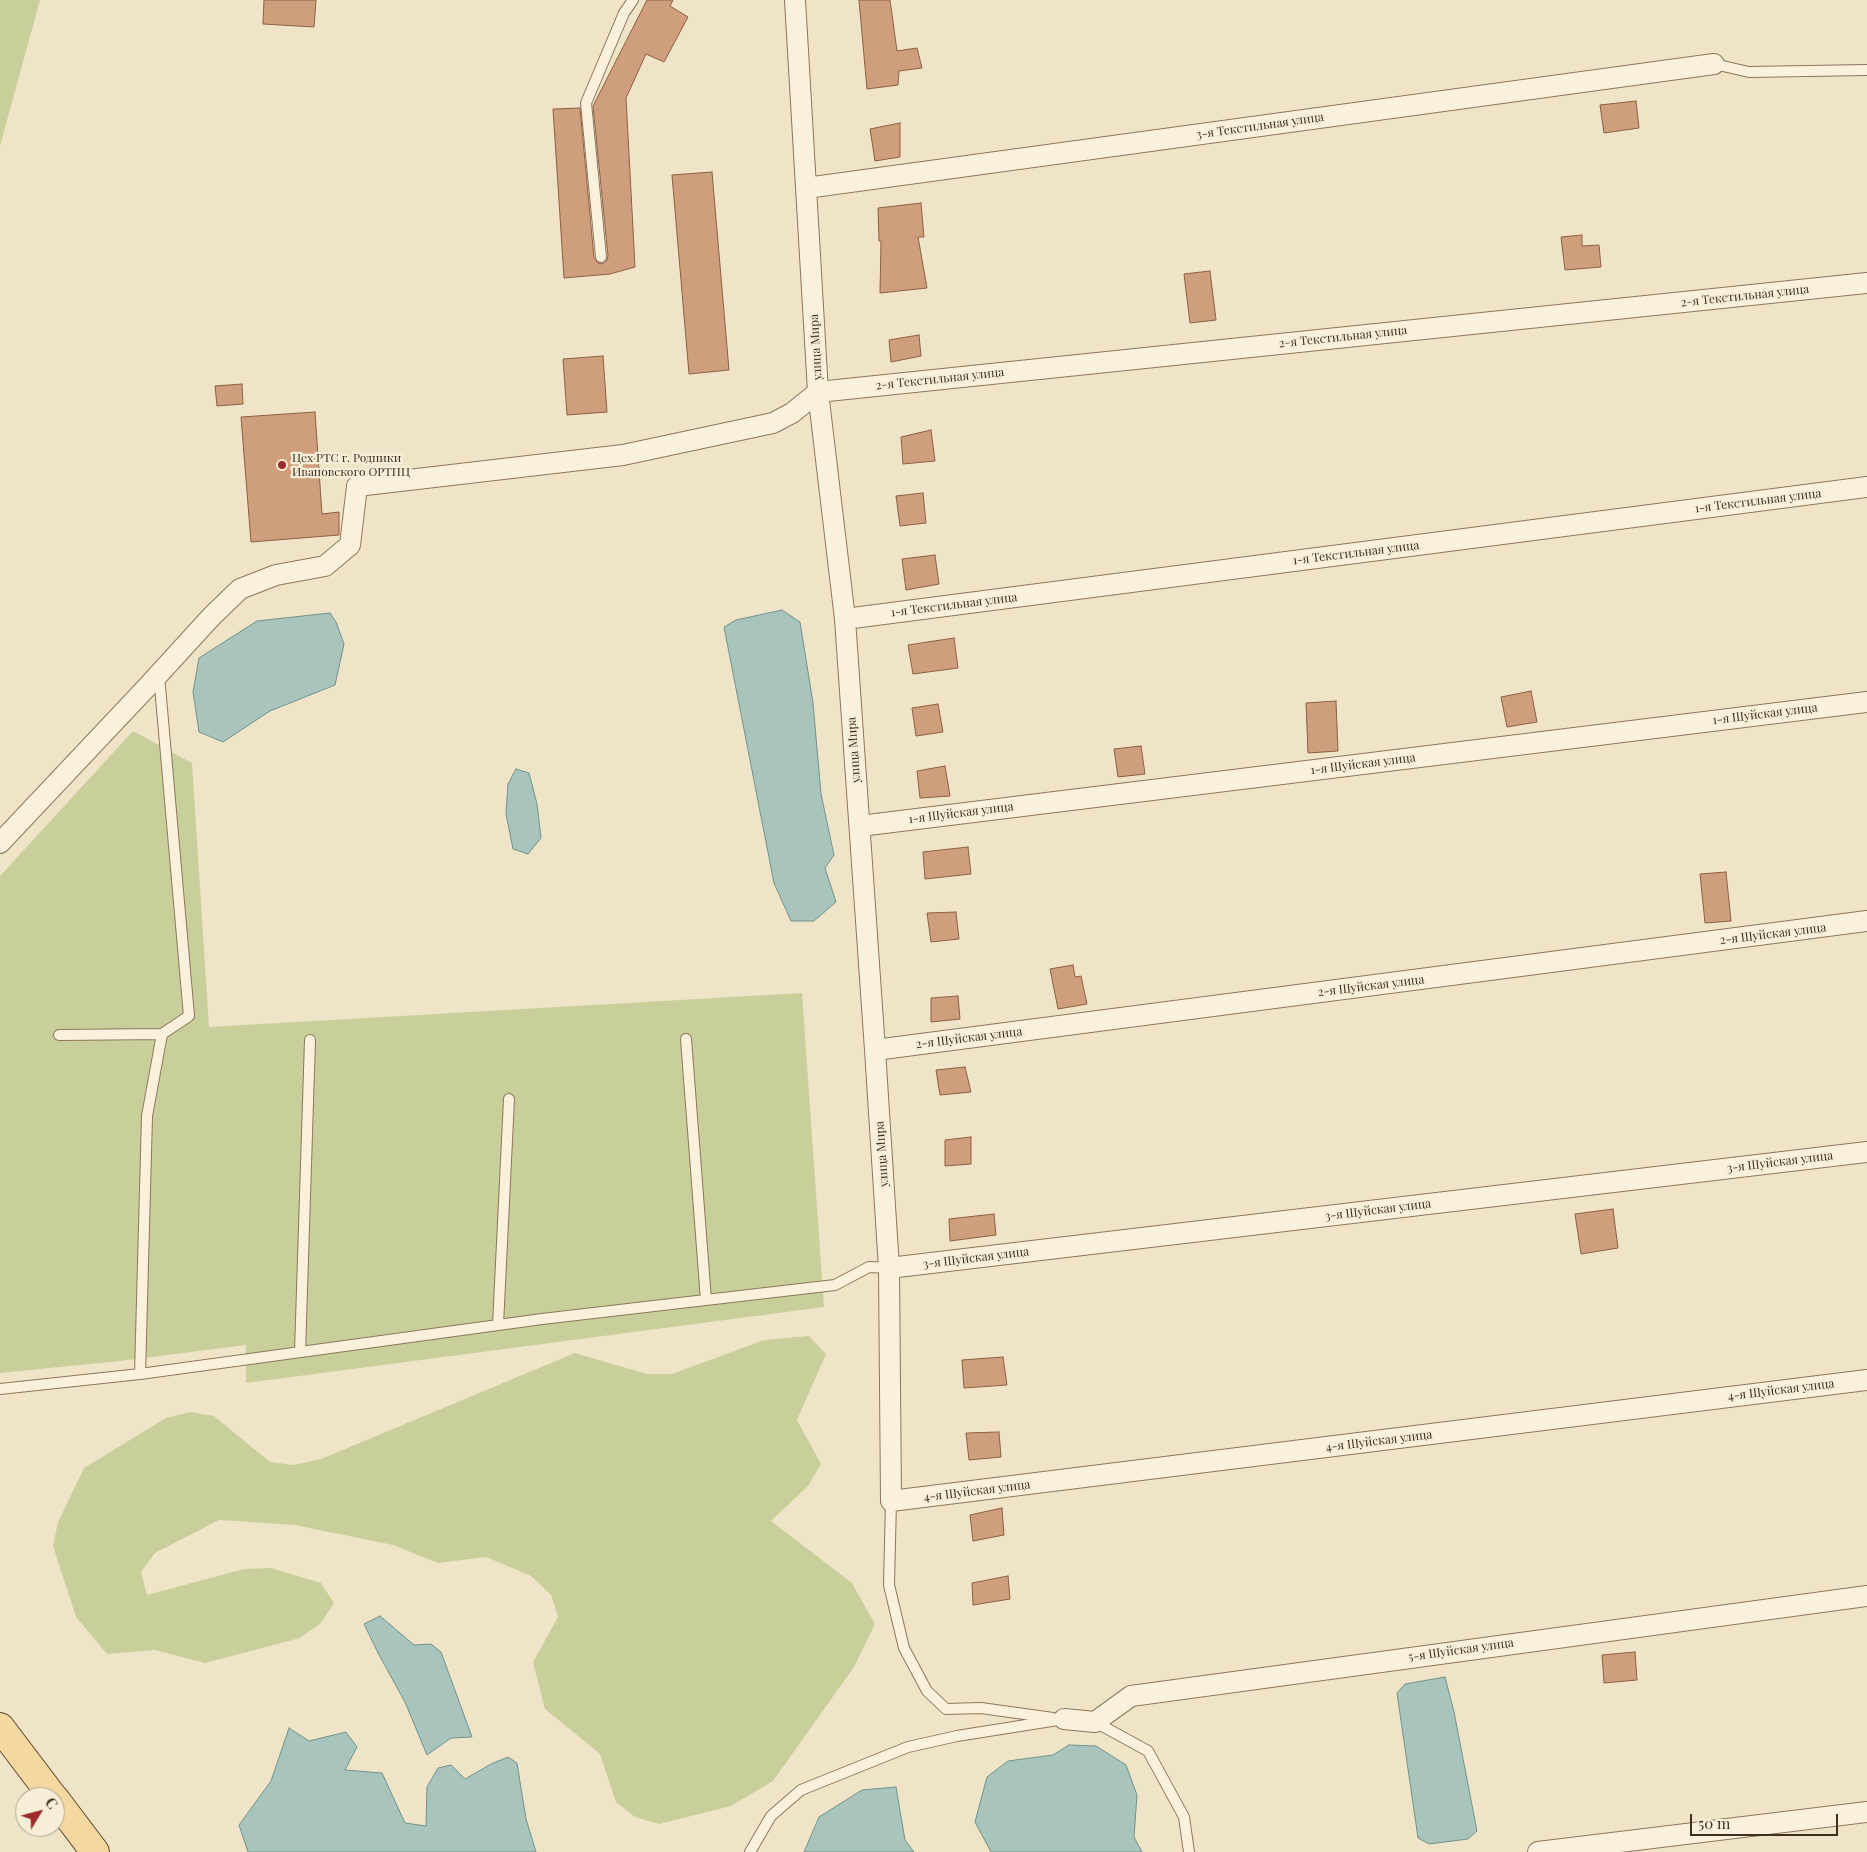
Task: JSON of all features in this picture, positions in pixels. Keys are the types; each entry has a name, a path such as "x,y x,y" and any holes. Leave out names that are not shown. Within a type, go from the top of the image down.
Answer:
{"main road":[{"path":"0,1726 46,1787"},
{"path":"65,1812 95,1852"}],"street":[{"name":"улица Мира","path":"795,0 818,392 845,619 889,1268 891,1501"},
{"name":"3-я Текстильная улица","path":"806,188 1714,64"},
{"name":"2-я Текстильная улица","path":"818,392 1867,283"},
{"path":"0,843 212,616 240,589 276,575 325,566 350,545 357,486 623,455 773,423 792,413 818,392"},
{"name":"1-я Текстильная улица","path":"845,619 1867,487"},
{"name":"1-я Шуйская улица","path":"860,826 1867,702"},
{"name":"2-я Шуйская улица","path":"875,1050 1867,921"},
{"name":"3-я Шуйская улица","path":"889,1268 1867,1152"},
{"name":"4-я Шуйская улица","path":"891,1501 1867,1380"},
{"name":"5-я Шуйская улица","path":"1095,1722 1131,1696 1867,1596"},
{"path":"1064,1719 1095,1722"},
{"path":"1538,1852 1867,1812"}],"lane":[{"path":"601,257 586,103 624,13 633,0"},
{"path":"1714,64 1749,72 1867,70"},
{"path":"59,1035 162,1034 189,1016 159,674"},
{"path":"140,1374 147,1116 162,1034"},
{"path":"686,1039 706,1300"},
{"path":"300,1352 310,1040"},
{"path":"498,1325 509,1099"},
{"path":"0,1388 140,1374 498,1325 835,1285 869,1267 889,1268"},
{"path":"891,1501 889,1585 904,1648 927,1691 946,1709 980,1708 1064,1719"},
{"path":"750,1852 771,1816 801,1790 908,1747 957,1736 1064,1719"},
{"path":"1095,1722 1148,1751 1184,1817 1189,1852"}],"green space":[{"path":"0,0 40,0 0,146"},
{"path":"133,731 192,763 209,1027 802,993 824,1307 246,1383 246,1345 120,1361 0,1373 0,876"},
{"path":"809,1336 826,1354 797,1420 821,1464 808,1486 771,1521 852,1583 875,1624 854,1667 773,1781 731,1806 659,1824 635,1817 616,1802 600,1754 545,1709 533,1662 558,1617 551,1595 531,1576 486,1557 438,1563 393,1545 295,1525 219,1520 155,1553 141,1572 147,1595 244,1569 271,1568 321,1583 334,1603 321,1623 300,1638 205,1663 155,1650 107,1654 76,1617 53,1546 58,1522 84,1468 166,1418 190,1412 214,1416 270,1462 294,1465 321,1459 575,1353 647,1374 672,1374 764,1340"}],"water":[{"path":"782,610 800,622 813,703 821,794 834,855 825,868 836,902 814,921 791,921 774,883 724,627 736,620"},
{"path":"330,613 336,622 344,644 335,685 270,711 223,742 199,732 193,692 199,658 257,621"},
{"path":"516,769 529,773 537,804 541,838 528,854 513,849 506,814 508,784"},
{"path":"380,1616 414,1645 431,1644 441,1652 472,1737 451,1738 427,1755 405,1702 364,1624"},
{"path":"1445,1677 1454,1712 1477,1831 1468,1839 1429,1844 1418,1838 1397,1693 1405,1684"},
{"path":"289,1728 309,1741 346,1732 357,1747 345,1770 382,1773 405,1823 426,1826 427,1787 438,1768 451,1765 465,1779 491,1764 508,1757 517,1763 526,1819 536,1852 248,1852 239,1825 271,1781"},
{"path":"1069,1745 1096,1746 1126,1765 1137,1795 1134,1837 1142,1852 991,1852 975,1822 987,1777 1008,1761 1053,1755"},
{"path":"896,1787 905,1840 914,1852 804,1852 819,1817 862,1790"}],"building":[{"path":"264,0 316,0 314,27 263,24"},
{"path":"647,0 673,0 670,6 688,17 664,62 646,54 626,98 635,267 610,274 564,278 553,109 580,108 594,258 598,263 602,264 607,260 608,256 593,106"},
{"path":"859,0 890,0 897,51 917,48 922,68 899,71 898,85 867,89"},
{"path":"1636,101 1639,128 1604,133 1600,105"},
{"path":"900,123 900,157 875,161 870,129"},
{"path":"712,172 729,370 689,374 672,175"},
{"path":"921,203 924,237 918,237 927,288 880,293 881,241 879,241 878,208"},
{"path":"1582,235 1582,246 1599,245 1601,267 1565,270 1561,237"},
{"path":"1210,271 1216,320 1190,323 1184,274"},
{"path":"919,335 921,356 891,362 889,340"},
{"path":"603,356 607,412 567,415 563,359"},
{"path":"242,384 243,404 217,406 215,386"},
{"name":"Цех РТС г. Родники Ивановского ОРТПЦ","path":"315,412 322,514 339,512 339,535 251,542 241,417"},
{"path":"931,430 935,461 903,464 901,437"},
{"path":"923,493 926,523 900,526 896,496"},
{"path":"935,555 939,584 906,590 902,559"},
{"path":"954,638 958,668 913,674 908,645"},
{"path":"1531,691 1537,722 1507,727 1501,697"},
{"path":"1336,701 1338,751 1308,753 1306,703"},
{"path":"938,704 943,732 916,736 912,708"},
{"path":"1141,746 1145,774 1118,777 1114,749"},
{"path":"945,766 950,796 920,798 917,771"},
{"path":"968,847 971,874 925,879 923,852"},
{"path":"1726,872 1731,921 1705,923 1700,874"},
{"path":"956,912 959,939 931,942 927,913"},
{"path":"1073,965 1075,977 1081,976 1087,1004 1058,1009 1050,969"},
{"path":"958,996 960,1019 931,1022 931,998"},
{"path":"965,1067 971,1092 940,1095 936,1070"},
{"path":"971,1137 971,1164 945,1166 945,1140"},
{"path":"1613,1209 1618,1248 1581,1254 1575,1214"},
{"path":"994,1214 996,1235 950,1241 949,1219"},
{"path":"1003,1357 1007,1385 964,1388 962,1360"},
{"path":"999,1432 1001,1457 969,1460 966,1433"},
{"path":"1002,1508 1004,1535 973,1541 970,1515"},
{"path":"1008,1576 1010,1599 973,1605 972,1583"},
{"path":"1635,1652 1637,1680 1604,1683 1602,1655"}],"place":[{"name":"Цех РТС г. Родники Ивановского ОРТПЦ","path":"282,465"}]}
